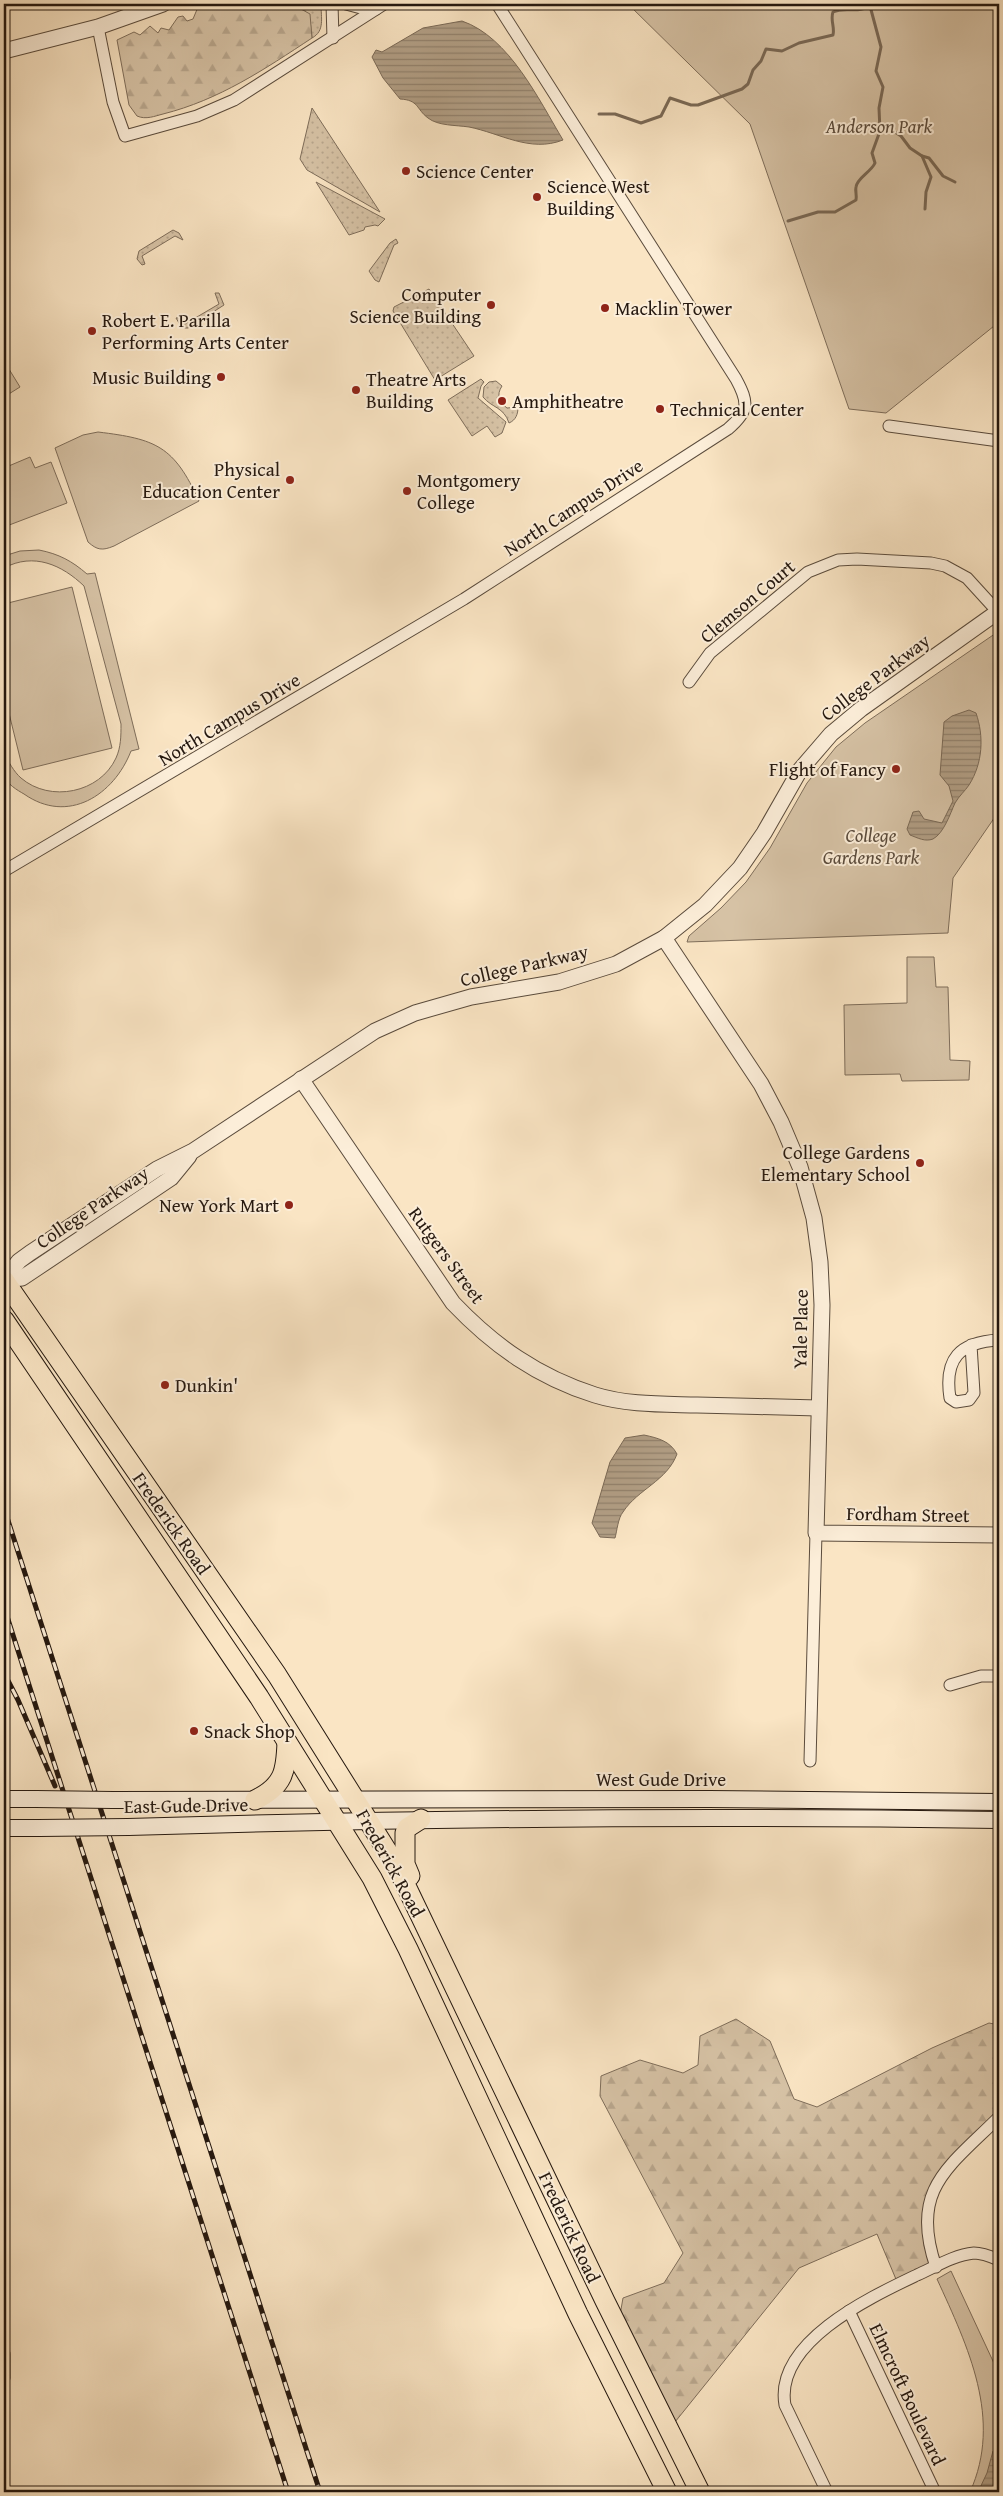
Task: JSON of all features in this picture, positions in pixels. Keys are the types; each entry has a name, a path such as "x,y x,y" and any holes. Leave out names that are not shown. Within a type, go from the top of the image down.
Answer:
{"main road":[{"name":"Frederick Road","path":"4,1280 277,1675 396,1865 700,2492"},
{"name":"Frederick Road","path":"4,1320 248,1681 372,1878 408,1949 575,2306 667,2492"},
{"path":"255,1800 272,1790 281,1779 285,1768 287,1742"},
{"name":"East Gude Drive","path":"4,1799 323,1800"},
{"name":"West Gude Drive","path":"323,1800 999,1802"},
{"name":"West Gude Drive","path":"370,1821 421,1819 809,1818 999,1820"},
{"path":"414,1902 412,1880 405,1864 404,1845 406,1830 421,1819"},
{"name":"East Gude Drive","path":"4,1828 370,1821"}],"street":[{"path":"4,51 98,27 163,4"},
{"path":"332,4 333,38"},
{"path":"346,4 361,8 380,6"},
{"name":"North Campus Drive","path":"4,871 467,597 728,429 739,420 745,411 746,401 736,379 497,4"},
{"path":"98,27 114,102 125,136 179,122 217,108 252,91 380,6"},
{"path":"888,426 999,441"},
{"name":"Clemson Court","path":"689,682 710,653 808,572 838,560 876,560 946,566 967,578 998,612"},
{"name":"College Parkway","path":"4,1280 22,1278 171,1178 193,1151 375,1031 415,1013 471,997 559,982 616,964 664,938 705,905 740,868 764,833 800,770 831,734 860,709 998,612"},
{"name":"Yale Place","path":"664,938 761,1084 781,1122 800,1167 814,1218 820,1262 822,1306 810,1761"},
{"name":"Rutgers Street","path":"301,1079 453,1303 480,1332 520,1361 552,1378 596,1395 619,1400 663,1404 818,1408"},
{"path":"971,1345 999,1340"},
{"name":"Fordham Street","path":"816,1533 999,1535"},
{"path":"950,1685 981,1676 999,1676"},
{"path":"936,2267 926,2231 929,2200 934,2187 951,2165 999,2117"},
{"path":"827,2492 785,2405 784,2382 790,2369 811,2342 827,2327 849,2311 893,2286 954,2258 976,2253 999,2260"},
{"name":"Elmcroft Boulevard","path":"849,2311 931,2491"},
{"path":"4,2354 4,2378"}],"green space":[{"path":"202,4 292,4 310,14 312,38 259,72 203,101 154,117 144,118 137,116 129,105 117,40 134,32 140,35 150,26 158,33 161,28 169,30 178,17 183,16 187,21 193,19 198,7"},
{"path":"292,4 321,4 321,28 312,38 310,20 304,9 296,8"},
{"name":"Anderson Park","path":"628,4 999,4 999,322 886,413 849,409 750,124"},
{"path":"312,108 380,212 307,170 300,159"},
{"path":"316,182 385,219 378,226 365,227 364,230 349,235"},
{"path":"173,230 179,233 183,240 175,236 142,256 145,264 142,265 137,259 139,251"},
{"path":"396,239 398,243 394,245 379,282 375,280 369,271 390,243"},
{"path":"429,289 474,356 435,380 393,311 394,307"},
{"path":"215,293 219,293 224,305 188,328 182,328 176,318 180,317 185,324 219,304"},
{"path":"4,361 20,387 4,397"},
{"path":"481,379 484,382 478,398 506,422 502,433 495,437 487,426 472,436 448,400"},
{"path":"496,381 502,386 499,398 502,403 507,408 518,407 516,416 509,423 501,411 483,397 484,387 489,382"},
{"path":"98,432 135,438 161,448 181,468 199,501 114,546 106,549 94,547 88,542 55,448 83,435"},
{"path":"30,457 35,468 51,462 67,503 4,527 4,468"},
{"path":"39,550 65,559 87,574 95,573 139,749 131,751 113,781 101,792 88,801 73,806 57,807 41,803 12,786 7,782 3,774 4,753 18,776 33,786 60,792 73,790 87,786 109,770 118,754 120,746 121,724 84,586 66,572 47,563 26,561 4,568 4,556 20,551"},
{"path":"72,587 112,748 23,770 4,693 4,604"},
{"name":"College Gardens Park","path":"999,631 999,811 953,878 948,933 687,942 689,936 721,908 746,882 770,848 807,783 836,747 865,723"},
{"path":"907,957 934,957 936,987 948,987 950,1060 970,1061 969,1080 902,1081 900,1074 845,1075 844,1005 907,1003"},
{"path":"736,2019 770,2041 794,2099 817,2107 932,2048 989,2023 999,2025 999,2117 951,2165 929,2200 936,2267 898,2284 877,2234 799,2268 671,2427 620,2315 623,2298 664,2283 683,2253 600,2096 601,2076 640,2060 683,2073 698,2065 700,2036"},
{"path":"951,2271 999,2374 999,2492 970,2492 979,2465 983,2437 982,2410 978,2384 970,2357 937,2279"}],"shaded area":[{"path":"462,21 479,29 508,55 533,89 563,140 539,144 527,143 469,127 442,124 432,121 411,101 400,99 383,78 372,57 376,50 382,52 423,28"},
{"path":"969,710 976,713 981,740 981,749 974,777 958,798 946,823 937,836 927,840 910,835 907,829 913,812 919,811 924,819 942,823 953,801 949,786 940,775 944,722 952,716"},
{"path":"644,1435 667,1443 677,1454 666,1471 636,1497 623,1512 615,1538 600,1537 592,1523 610,1462 625,1438"},
{"path":"993,2451 999,2455 999,2492 978,2492 987,2473"}],"waterway":[{"path":"829,4 843,8"},
{"path":"599,114 615,114 641,123 661,116 670,98 691,105 698,105 742,89 748,84 753,70 761,61 766,49 782,51 799,43 833,35 833,12 838,10 858,10 871,4"},
{"path":"788,221 818,212 835,212 856,200 857,184 875,163 872,153 880,131 879,108 883,87 876,71 881,47 870,6"},
{"path":"880,125 884,125 901,136 910,148 922,156 931,177 926,192 925,209"},
{"path":"922,156 929,158 943,176 955,182"}],"railway":[{"path":"4,1508 320,2492"},
{"path":"4,1607 288,2492"},
{"path":"4,1673 18,1700 55,1786"}],"place":[{"name":"Science Center","path":"406,171"},
{"name":"Science West Building","path":"537,197"},
{"name":"Computer Science Building","path":"491,305"},
{"name":"Macklin Tower","path":"605,308"},
{"name":"Robert E. Parilla Performing Arts Center","path":"92,331"},
{"name":"Music Building","path":"221,377"},
{"name":"Theatre Arts Building","path":"356,390"},
{"name":"Amphitheatre","path":"502,401"},
{"name":"Technical Center","path":"660,409"},
{"name":"Physical Education Center","path":"290,480"},
{"name":"Montgomery College","path":"407,491"},
{"name":"Flight of Fancy","path":"896,769"},
{"name":"College Gardens Elementary School","path":"920,1163"},
{"name":"New York Mart","path":"289,1205"},
{"name":"Dunkin'","path":"165,1385"},
{"name":"Snack Shop","path":"194,1731"}]}
